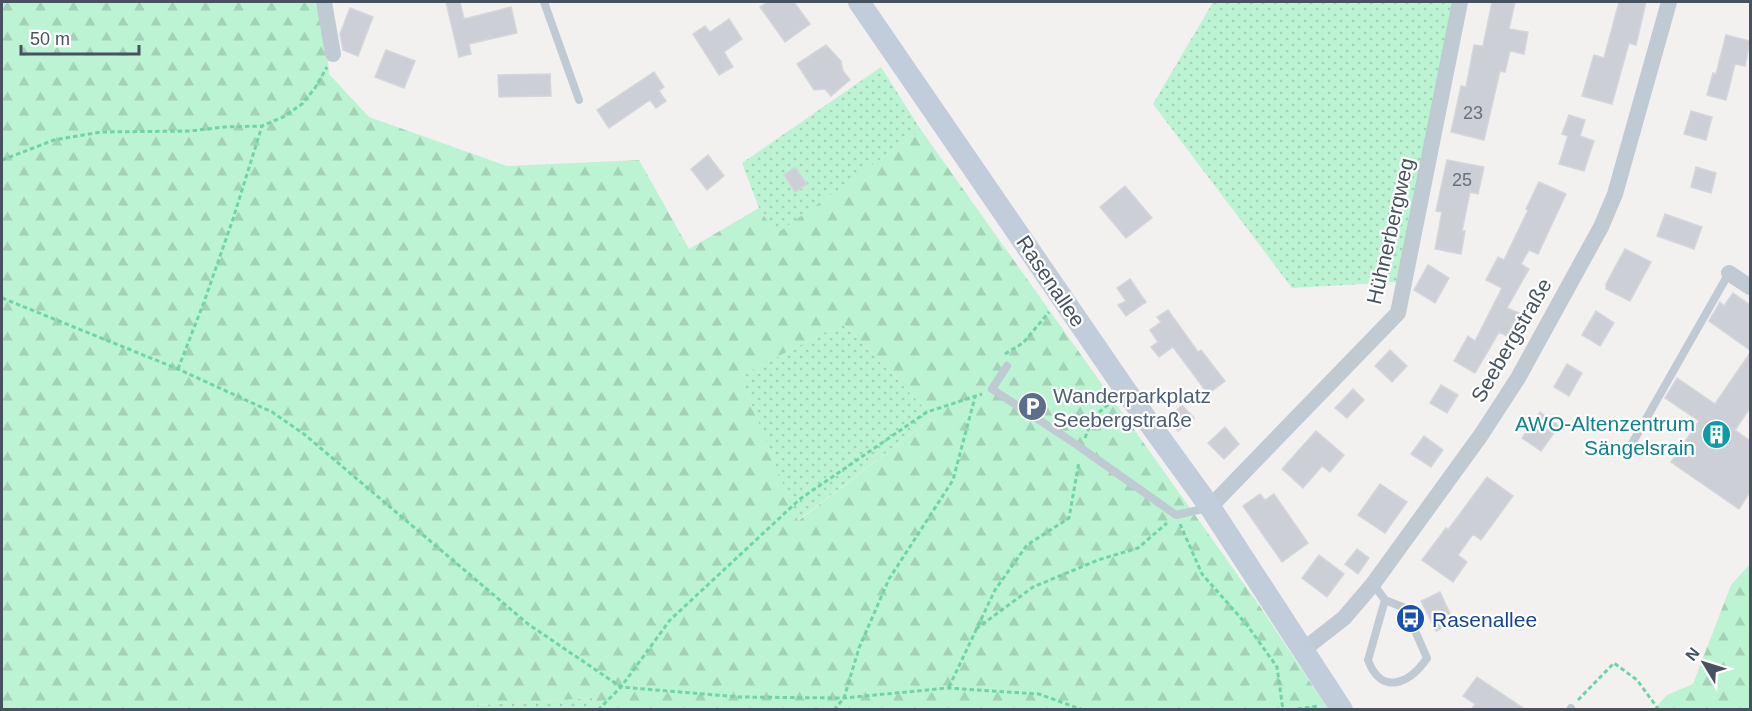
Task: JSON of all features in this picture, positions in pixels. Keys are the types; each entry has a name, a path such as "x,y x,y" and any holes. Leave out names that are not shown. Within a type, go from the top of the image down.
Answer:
{"main road":[{"name":"Rasenallee","path":"859,2 1126,391 1210,507 1340,706"}],"street":[{"path":"324,2 333,54"},
{"name":"Hühnerbergweg","path":"1210,507 1398,313 1460,2"},
{"name":"Seebergstraße","path":"1303,650 1344,618 1373,584 1506,397 1601,227 1615,194 1669,2"},
{"path":"1729,273 1750,287"}],"lane":[{"path":"544,2 579,100"},
{"path":"1629,447 1729,273"},
{"path":"1006,366 992,389 1082,448 1176,515 1210,507"},
{"path":"1373,584 1385,600 1405,608 1427,658 1419,671 1397,682 1388,683 1380,679 1371,669 1368,660 1385,600"}],"path":[{"path":"2,160 54,140 101,132 190,131 262,126 283,117 302,104 320,81 333,54"},
{"path":"178,369 204,303 262,126"},
{"path":"1006,366 1005,354 1023,343 1063,297"},
{"path":"2,298 178,369 272,412 288,422 528,624 621,687 739,697 844,698 948,688 1039,694 1083,710"},
{"path":"948,688 995,590 1028,545 1069,518 1082,448 1093,417 1126,391"},
{"path":"598,710 621,687 670,620 800,499 927,412 975,397 953,480 889,579 859,648 844,698 834,710"},
{"path":"976,629 1033,587 1138,548 1176,515 1202,574 1247,625 1277,667 1283,710"},
{"path":"1570,709 1614,663 1637,680 1659,710"},
{"path":"1290,710 1340,706"}],"green space":[{"path":"2,2 315,2 326,37 329,74 369,117 507,166 639,160 689,249 759,208 776,234 921,130 1259,605 1328,709 590,709 593,698 477,705 476,710 2,709","holes":["843,323 933,417 798,521 740,376"]},
{"path":"1213,2 1452,2 1421,173 1398,282 1292,288 1153,104"},
{"path":"881,67 921,130 776,235 759,208 742,163"},
{"path":"843,323 933,417 797,521 740,376"},
{"path":"1750,564 1750,709 1654,709 1667,695 1693,684 1731,585"},
{"path":"593,698 590,709 476,710 477,705"}],"building":[{"path":"446,2 460,2 464,19 511,7 517,33 469,44 471,54 459,57"},
{"path":"768,2 794,2 810,24 785,42 760,7"},
{"path":"1492,2 1515,2 1509,29 1528,32 1524,54 1510,51 1505,72 1500,71 1484,140 1451,132 1461,86 1466,87 1474,45 1483,46"},
{"path":"1619,2 1646,2 1636,45 1629,43 1612,104 1582,96 1594,55 1604,58"},
{"path":"350,8 373,17 358,56 343,50 340,34"},
{"path":"729,19 742,39 724,52 733,67 719,75 693,34 705,26 710,32"},
{"path":"1726,35 1750,41 1745,66 1735,64 1726,100 1707,95 1713,73 1716,74"},
{"path":"826,45 841,61 843,71 850,80 831,96 825,89 814,90 797,64"},
{"path":"386,50 415,61 404,88 375,77"},
{"path":"654,72 664,87 659,91 666,101 656,108 650,100 609,128 597,110"},
{"path":"550,74 551,96 499,97 498,75"},
{"path":"1691,111 1712,117 1706,140 1684,134"},
{"path":"1569,115 1585,120 1580,136 1594,141 1584,171 1559,164 1568,136 1562,134"},
{"path":"708,155 724,176 707,190 691,169"},
{"path":"1447,160 1484,167 1478,194 1470,192 1462,231 1465,231 1461,254 1435,249 1442,212 1436,211"},
{"path":"795,167 807,184 795,192 784,175"},
{"path":"1696,167 1716,173 1711,193 1691,187"},
{"path":"1539,182 1566,194 1538,254 1529,250 1521,264 1529,269 1507,308 1519,313 1507,336 1499,332 1475,373 1454,361 1468,336 1475,341 1502,288 1486,280 1498,257 1504,260"},
{"path":"1125,186 1152,218 1126,238 1100,207"},
{"path":"1665,214 1702,227 1694,249 1657,236"},
{"path":"1625,249 1651,262 1630,301 1606,289 1606,284"},
{"path":"1428,265 1449,278 1435,303 1414,290"},
{"path":"1130,279 1146,302 1126,316 1118,305 1126,301 1117,288"},
{"path":"1733,293 1750,305 1750,350 1709,321 1720,302 1724,306"},
{"path":"1168,310 1198,352 1201,350 1225,381 1208,394 1173,347 1159,357 1151,347 1158,342 1150,330 1161,322 1157,317"},
{"path":"1596,311 1614,323 1600,346 1582,335"},
{"path":"1390,350 1407,366 1392,382 1375,366"},
{"name":"AWO-Altenzentrum Sängelsrain","path":"1750,353 1750,408 1735,430 1750,441 1750,492 1739,509 1671,462 1699,421 1665,398 1677,378 1715,404"},
{"path":"1567,364 1582,373 1569,396 1554,387"},
{"path":"1441,385 1458,395 1447,413 1430,403"},
{"path":"1353,389 1364,400 1347,418 1335,408"},
{"path":"1182,405 1194,418 1178,431 1167,419"},
{"path":"1540,412 1559,426 1541,451 1522,438"},
{"path":"1225,427 1239,444 1224,459 1208,443"},
{"path":"1316,431 1344,455 1330,472 1322,466 1303,488 1282,469"},
{"path":"1424,436 1443,450 1431,467 1411,454"},
{"path":"1487,477 1513,496 1481,540 1473,534 1458,555 1467,562 1453,582 1422,560 1446,528 1448,530"},
{"path":"1380,484 1407,502 1385,533 1358,515"},
{"path":"1260,494 1265,500 1274,494 1308,543 1282,562 1243,506"},
{"path":"1357,549 1369,558 1358,574 1345,564"},
{"path":"1319,555 1344,574 1327,597 1302,578"},
{"path":"1440,592 1454,622 1436,631 1421,601"},
{"path":"1477,677 1526,710 1471,710 1475,704 1463,696"}],"place":[{"name":"Wanderparkplatz Seebergstraße","path":"1032,407"},
{"name":"AWO-Altenzentrum Sängelsrain","path":"1716,435"},
{"name":"Rasenallee","path":"1411,619"}]}
